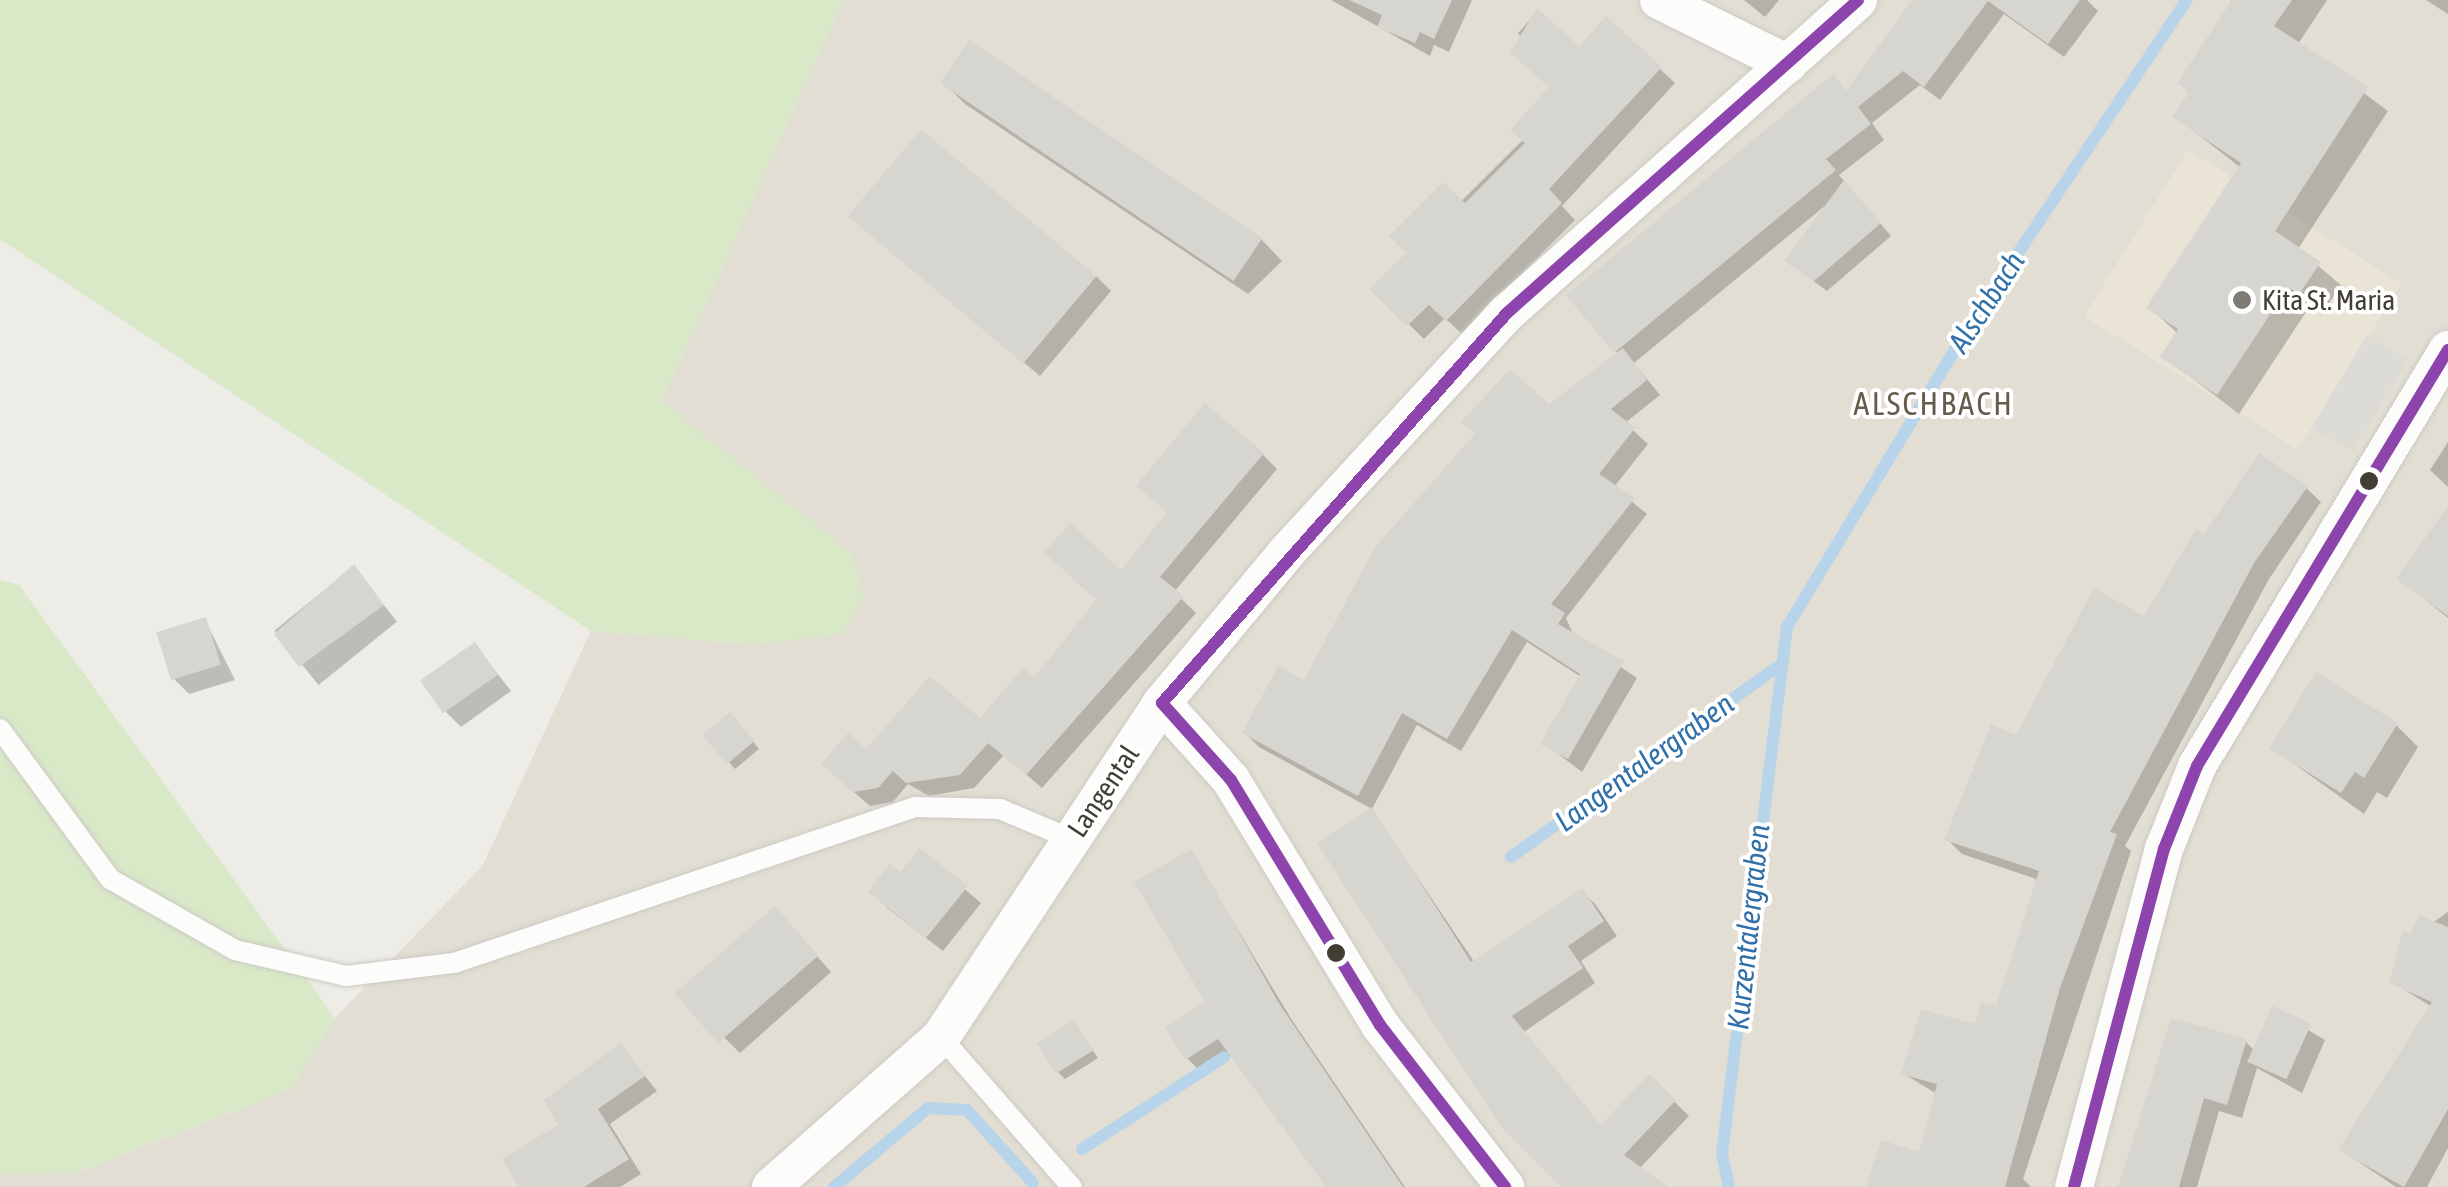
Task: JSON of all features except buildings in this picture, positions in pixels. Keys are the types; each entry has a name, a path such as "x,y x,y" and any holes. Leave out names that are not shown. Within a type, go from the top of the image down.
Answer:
{"street":[{"path":"1660,0 1788,64"},
{"name":"Langental","path":"771,1187 941,1037 1162,703 1507,313 1858,0"},
{"path":"2074,1187 2158,868 2197,766 2448,350"},
{"path":"1162,703 1231,780 1380,1024 1505,1187"}],"lane":[{"path":"0,730 110,879 235,950 346,976 454,963 916,807 1000,809 1071,839"},
{"path":"941,1037 1072,1187"}],"shaded area":[{"path":"843,0 2448,0 2448,1187 0,1187 0,1174 76,1173 291,1089 335,1018 483,865 591,631 754,645 852,554 662,401"},
{"name":"Kita St. Maria","path":"2188,150 2402,284 2298,450 2084,316"},
{"path":"2367,335 2408,360 2353,451 2312,427"}],"green space":[{"path":"0,0 843,0 662,401 852,554 864,598 842,634 754,645 591,631 0,239"},
{"path":"0,580 19,585 335,1018 291,1089 75,1173 0,1174"}],"waterway":[{"name":"Alschbach","path":"1729,1187 1722,1154 1787,627 1966,331 2187,0"},
{"name":"Langentalergraben","path":"1511,857 1777,667"},
{"name":"Langentalergraben","path":"1082,1149 1224,1057"},
{"name":"Langentalergraben","path":"834,1187 928,1108 967,1110 1033,1183"}],"transit line":[{"path":"1162,703 1507,313 1858,0"},
{"path":"2074,1187 2164,849 2197,766 2448,350"},
{"path":"1162,703 1231,780 1380,1025 1505,1187"}],"place":[{"name":"Kita St. Maria","path":"2242,300"}],"district":[{"name":"ALSCHBACH","path":"1934,404"}],"water label":[{"name":"Kurzentalergraben","path":"1748,927"}]}
